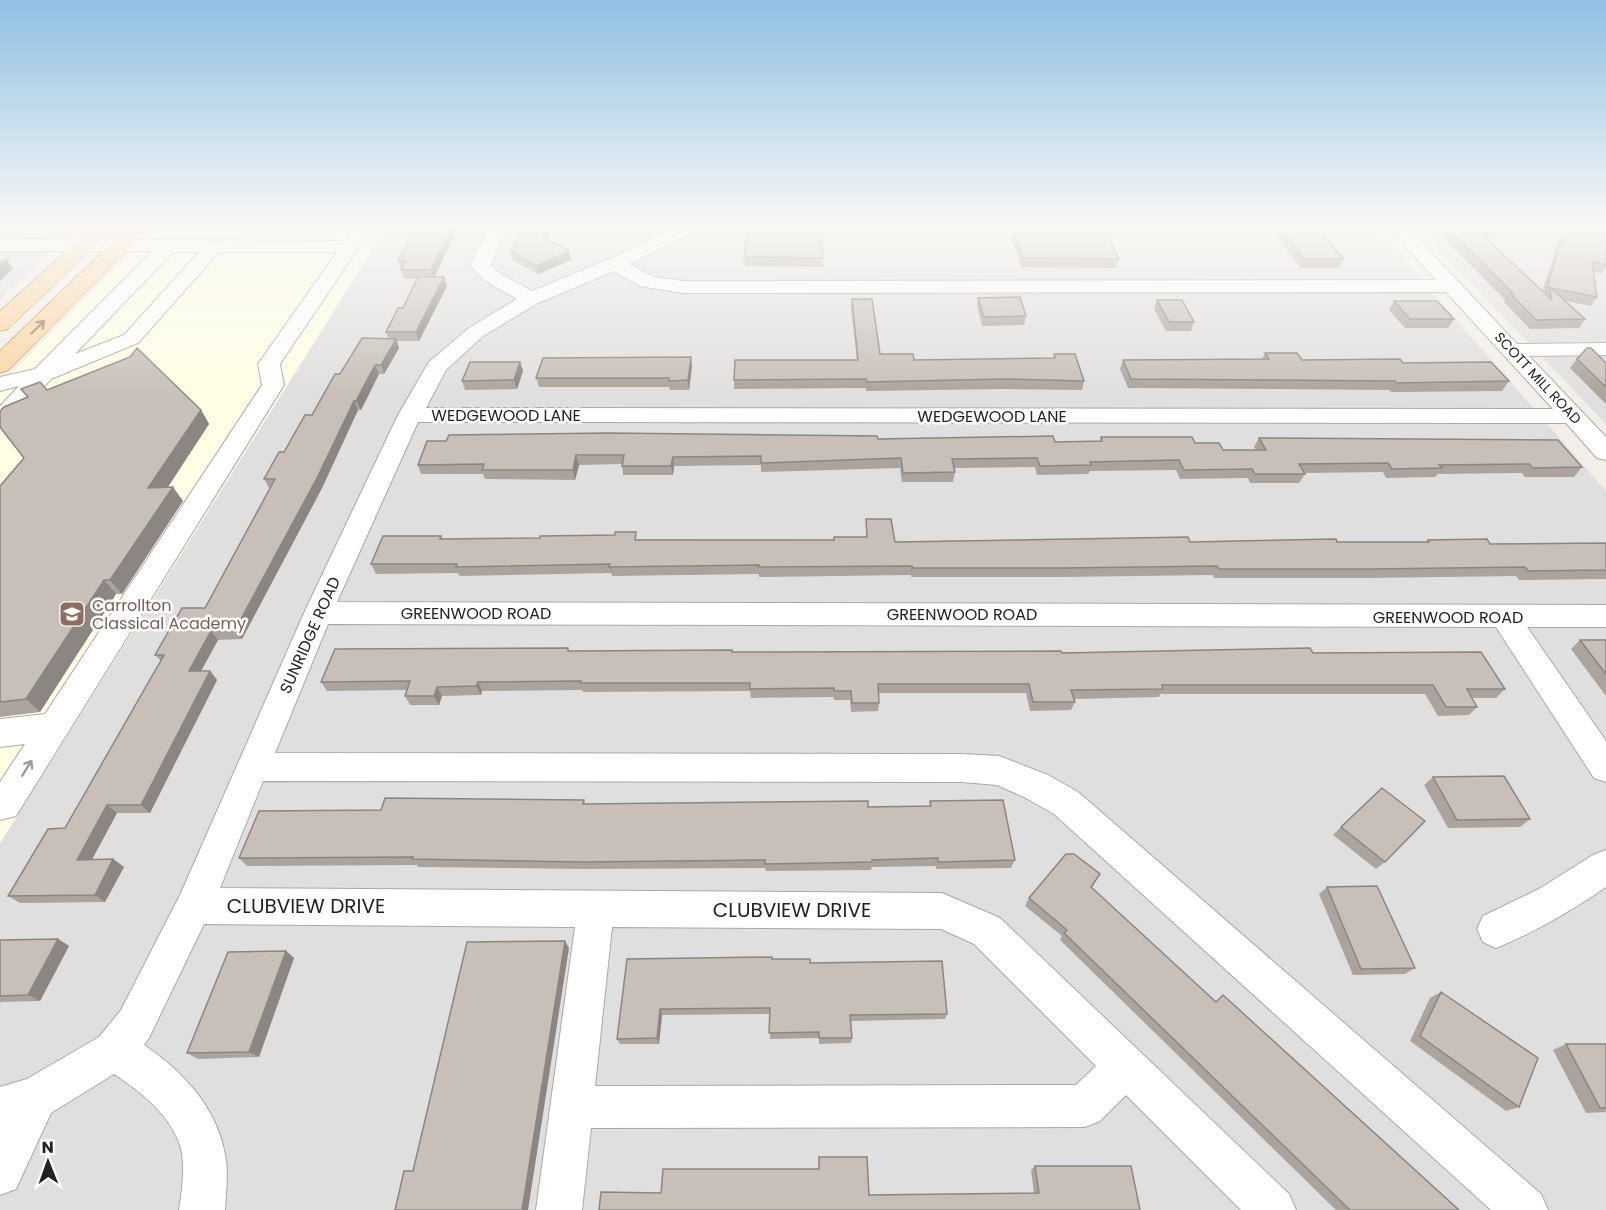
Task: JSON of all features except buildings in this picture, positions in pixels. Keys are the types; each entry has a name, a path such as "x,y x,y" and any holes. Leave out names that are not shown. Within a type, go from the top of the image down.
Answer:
{"main road":[{"path":"4,316 43,282"},
{"path":"0,365 84,282"}],"street":[{"path":"0,420 132,282"},
{"path":"0,384 43,374 131,339 182,282"},
{"path":"0,805 3,805 273,385 269,364 325,282"},
{"path":"502,282 531,299"},
{"name":"SUNRIDGE ROAD","path":"18,1103 113,1052 135,1024 194,906 318,613 410,415 437,367 454,349 476,332 531,299 570,282"},
{"path":"654,282 683,287 1451,286"},
{"name":"SCOTT MILL ROAD","path":"1448,282 1606,452"},
{"path":"1513,350 1606,349"},
{"name":"WEDGEWOOD LANE","path":"410,415 1573,416"},
{"name":"GREENWOOD ROAD","path":"318,613 1606,616"},
{"path":"1505,617 1606,768"},
{"path":"0,733 53,727"},
{"path":"253,767 962,768 999,771 1036,786 1066,803 1525,1210"},
{"path":"1496,929 1552,902 1606,867"},
{"name":"CLUBVIEW DRIVE","path":"194,906 942,911 987,931 1273,1210"},
{"path":"559,1210 596,908"},
{"path":"113,1052 136,1062 176,1099 201,1142 204,1185 202,1210"},
{"path":"572,1107 1085,1106 1126,1066"},
{"path":"0,1173 18,1103"}],"shaded area":[{"path":"0,282 18,282 0,299"},
{"name":"Carrollton Classical Academy","path":"102,282 352,282 0,843 0,386"},
{"path":"352,282 1423,282 1606,491 1606,1210 0,1210 0,843"},
{"path":"1471,282 1606,282 1606,424"}],"place":[{"name":"Carrollton Classical Academy","path":"72,614"}]}
